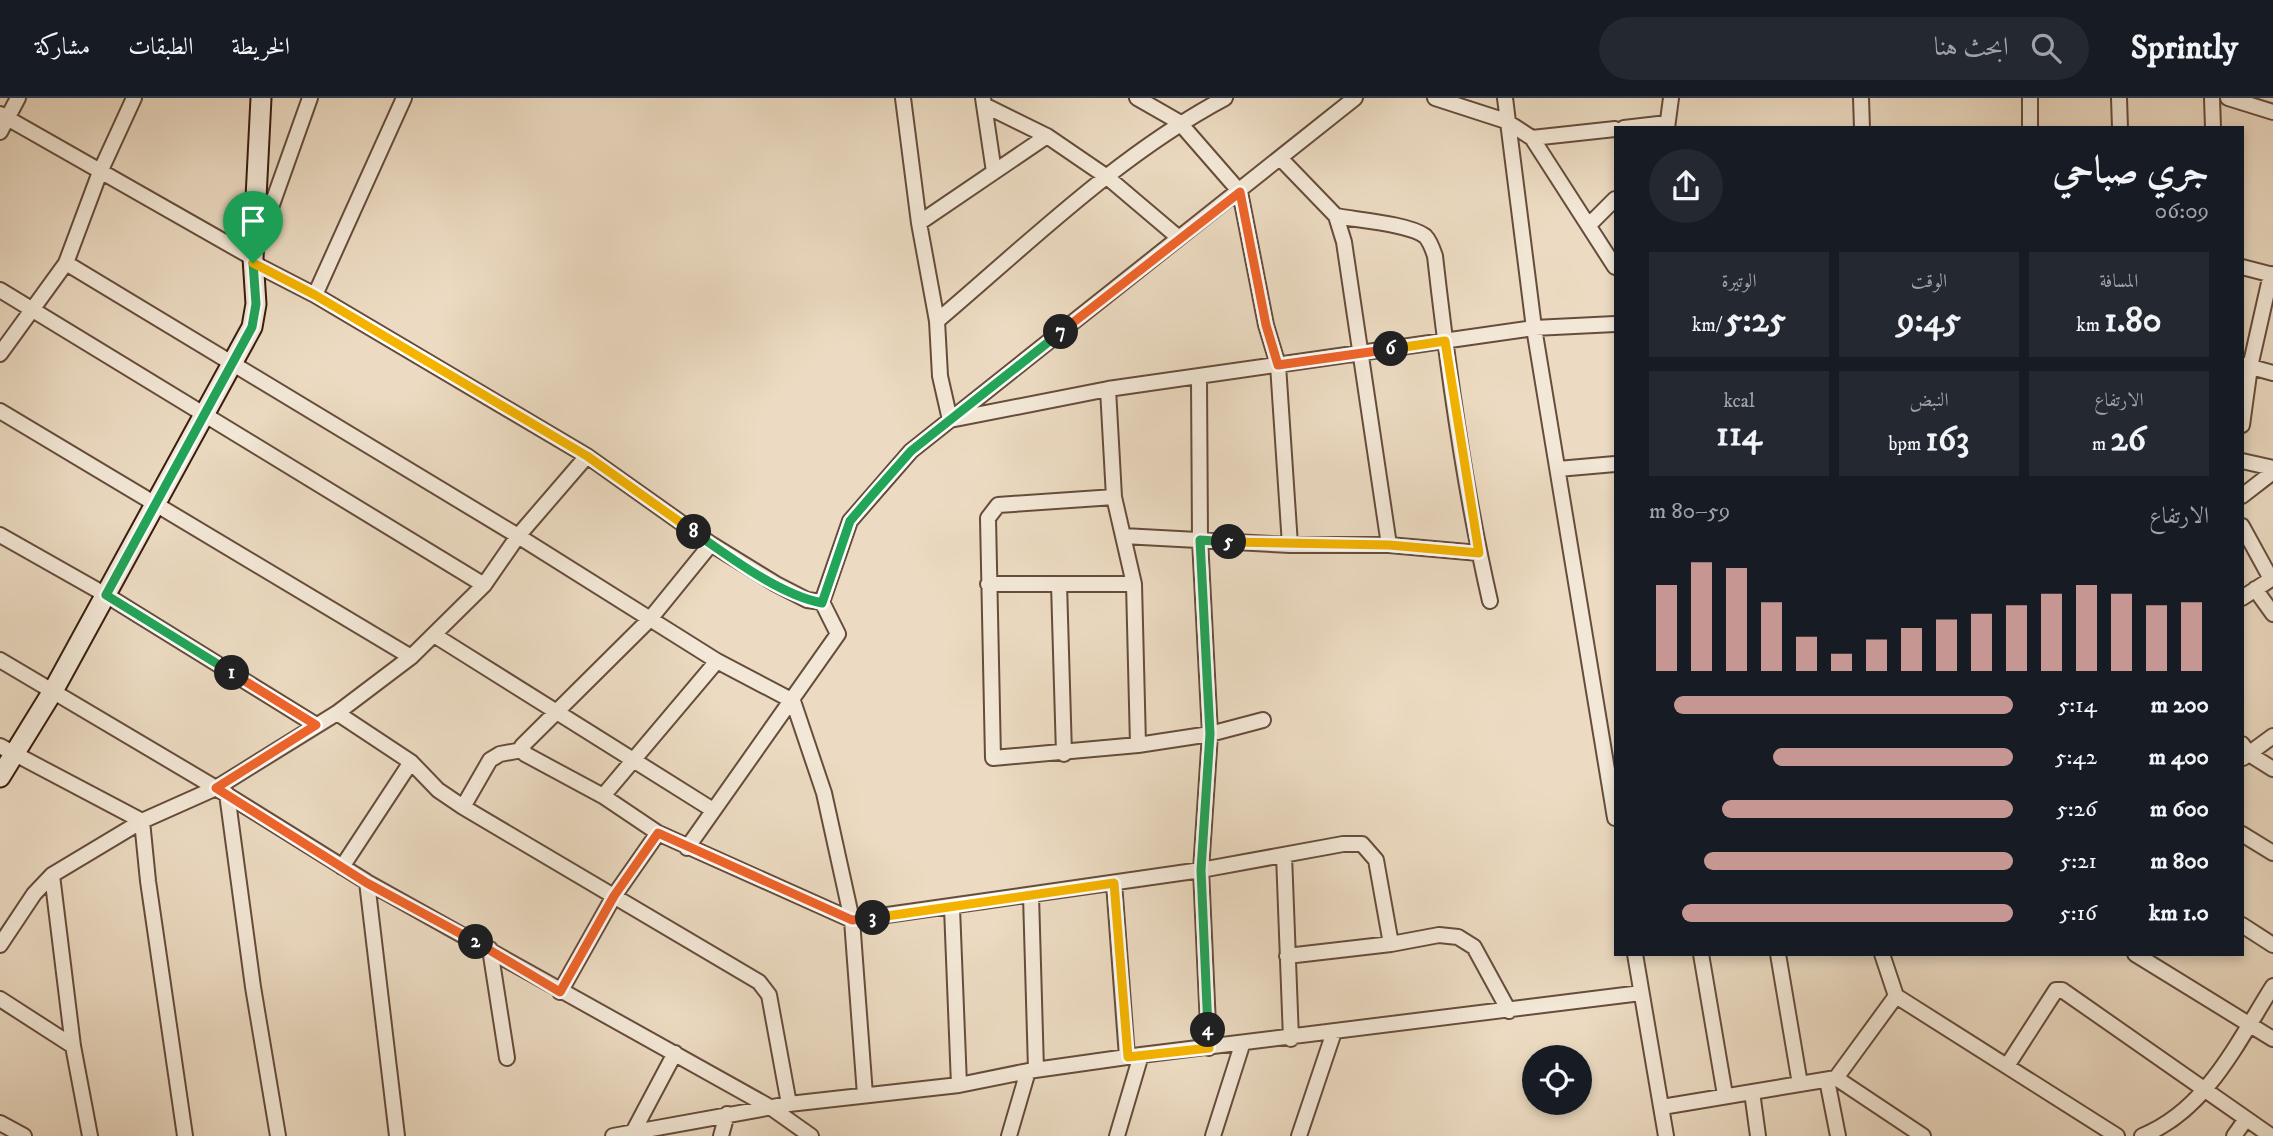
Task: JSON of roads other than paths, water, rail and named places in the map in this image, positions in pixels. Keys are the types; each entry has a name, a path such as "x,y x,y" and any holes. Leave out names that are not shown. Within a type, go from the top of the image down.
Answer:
{"street":[{"path":"0,132 4,116 18,98"},
{"path":"0,354 66,263 100,172 134,98"},
{"path":"0,777 7,749 53,691 252,327 256,304 253,261 261,98"},
{"path":"253,261 310,98"},
{"path":"315,295 404,98"},
{"path":"903,98 919,223 937,321 940,376 950,420"},
{"path":"1137,98 1179,122 1240,192 1266,325 1278,365 1290,545"},
{"path":"937,321 1107,177 1179,122 1225,98"},
{"path":"687,848 838,634 822,603 850,521 911,451 1355,98"},
{"path":"1435,98 1506,121 1532,138 1614,265"},
{"path":"1505,98 1534,328 1614,812"},
{"path":"1667,125 1671,98"},
{"path":"1861,98 1862,126"},
{"path":"2030,98 2030,126"},
{"path":"2119,98 2120,126"},
{"path":"2212,98 2213,126"},
{"path":"2228,98 2273,112"},
{"path":"983,102 994,172"},
{"path":"983,102 1047,136 1107,177 1179,238"},
{"path":"4,116 587,456 711,544 776,584 807,600 822,603"},
{"path":"1532,138 1614,129"},
{"path":"919,223 1047,136"},
{"path":"1281,159 1336,216 1344,242 1389,545"},
{"path":"1589,225 1614,200"},
{"path":"1336,216 1424,236 1435,256 1445,341 1479,553 1490,601"},
{"path":"66,263 518,536 717,661 793,701 824,793 852,920 865,1095"},
{"path":"2244,268 2272,275 2246,366 2244,396"},
{"path":"0,290 29,311 484,585"},
{"path":"950,420 1108,389 1199,379 1534,328 1614,324"},
{"path":"2246,366 2273,373"},
{"path":"1199,379 1200,540 1210,734 1201,870 1209,1048"},
{"path":"1108,389 1114,497 1134,584 1138,746"},
{"path":"0,411 411,657"},
{"path":"0,945 34,894 52,875 142,821 221,791 337,713 411,657 484,585 518,536 587,456"},
{"path":"2244,462 2273,470"},
{"path":"1558,470 1614,464"},
{"path":"2244,494 2273,470"},
{"path":"1114,497 998,505 992,511 986,528 993,758 1138,746 1210,734 1263,720"},
{"path":"2244,529 2272,578 2244,597"},
{"path":"0,535 106,595 316,725"},
{"path":"1123,536 1290,545 1389,545 1479,553"},
{"path":"522,750 524,742 650,619 711,544"},
{"path":"988,584 1134,584"},
{"path":"1059,584 1063,754"},
{"path":"2255,589 2273,614"},
{"path":"434,635 713,810"},
{"path":"0,660 221,791 367,883 770,1107 811,1136"},
{"path":"603,796 717,661"},
{"path":"337,713 411,762 438,790 463,807 759,982 769,995 789,1104"},
{"path":"2244,752 2273,736"},
{"path":"7,749 142,821"},
{"path":"463,807 490,760 500,754 522,750 687,848 852,920 952,908 1201,870 1343,844 1362,844 1377,860 1391,944"},
{"path":"2244,752 2273,769"},
{"path":"342,867 411,762"},
{"path":"221,791 278,1136"},
{"path":"142,821 148,881 185,1136"},
{"path":"560,992 614,896 658,833"},
{"path":"2244,835 2273,853"},
{"path":"1284,855 1291,1039"},
{"path":"52,875 73,1046 90,1136"},
{"path":"367,883 397,1136"},
{"path":"1114,883 1134,1056 1117,1136"},
{"path":"1009,1136 1032,1071 1031,895"},
{"path":"952,908 959,1085"},
{"path":"2244,926 2273,945"},
{"path":"1287,956 1391,944 1439,935 1458,937 1474,947 1509,1012"},
{"path":"490,949 508,1058"},
{"path":"1635,956 1666,1136"},
{"path":"1701,956 1725,1096"},
{"path":"1778,956 1800,1084"},
{"path":"1883,956 1896,996 2117,1136"},
{"path":"2138,956 2273,1039"},
{"path":"2142,1136 2170,1121 2205,1091 2273,986"},
{"path":"2007,1066 2059,989 2271,1136"},
{"path":"613,1136 631,1135 727,1114 789,1104 959,1085 1134,1056 1509,1012 1641,993"},
{"path":"1838,1136 1832,1079 1896,996"},
{"path":"0,999 73,1046"},
{"path":"1299,1136 1334,1032"},
{"path":"1213,1136 1242,1045"},
{"path":"631,1135 675,1053"},
{"path":"1662,1107 1832,1079 1923,1136"},
{"path":"1752,1092 1758,1136"},
{"path":"721,1136 727,1114"},
{"path":"2234,1136 2246,1119"},
{"path":"0,1123 23,1136"}]}
